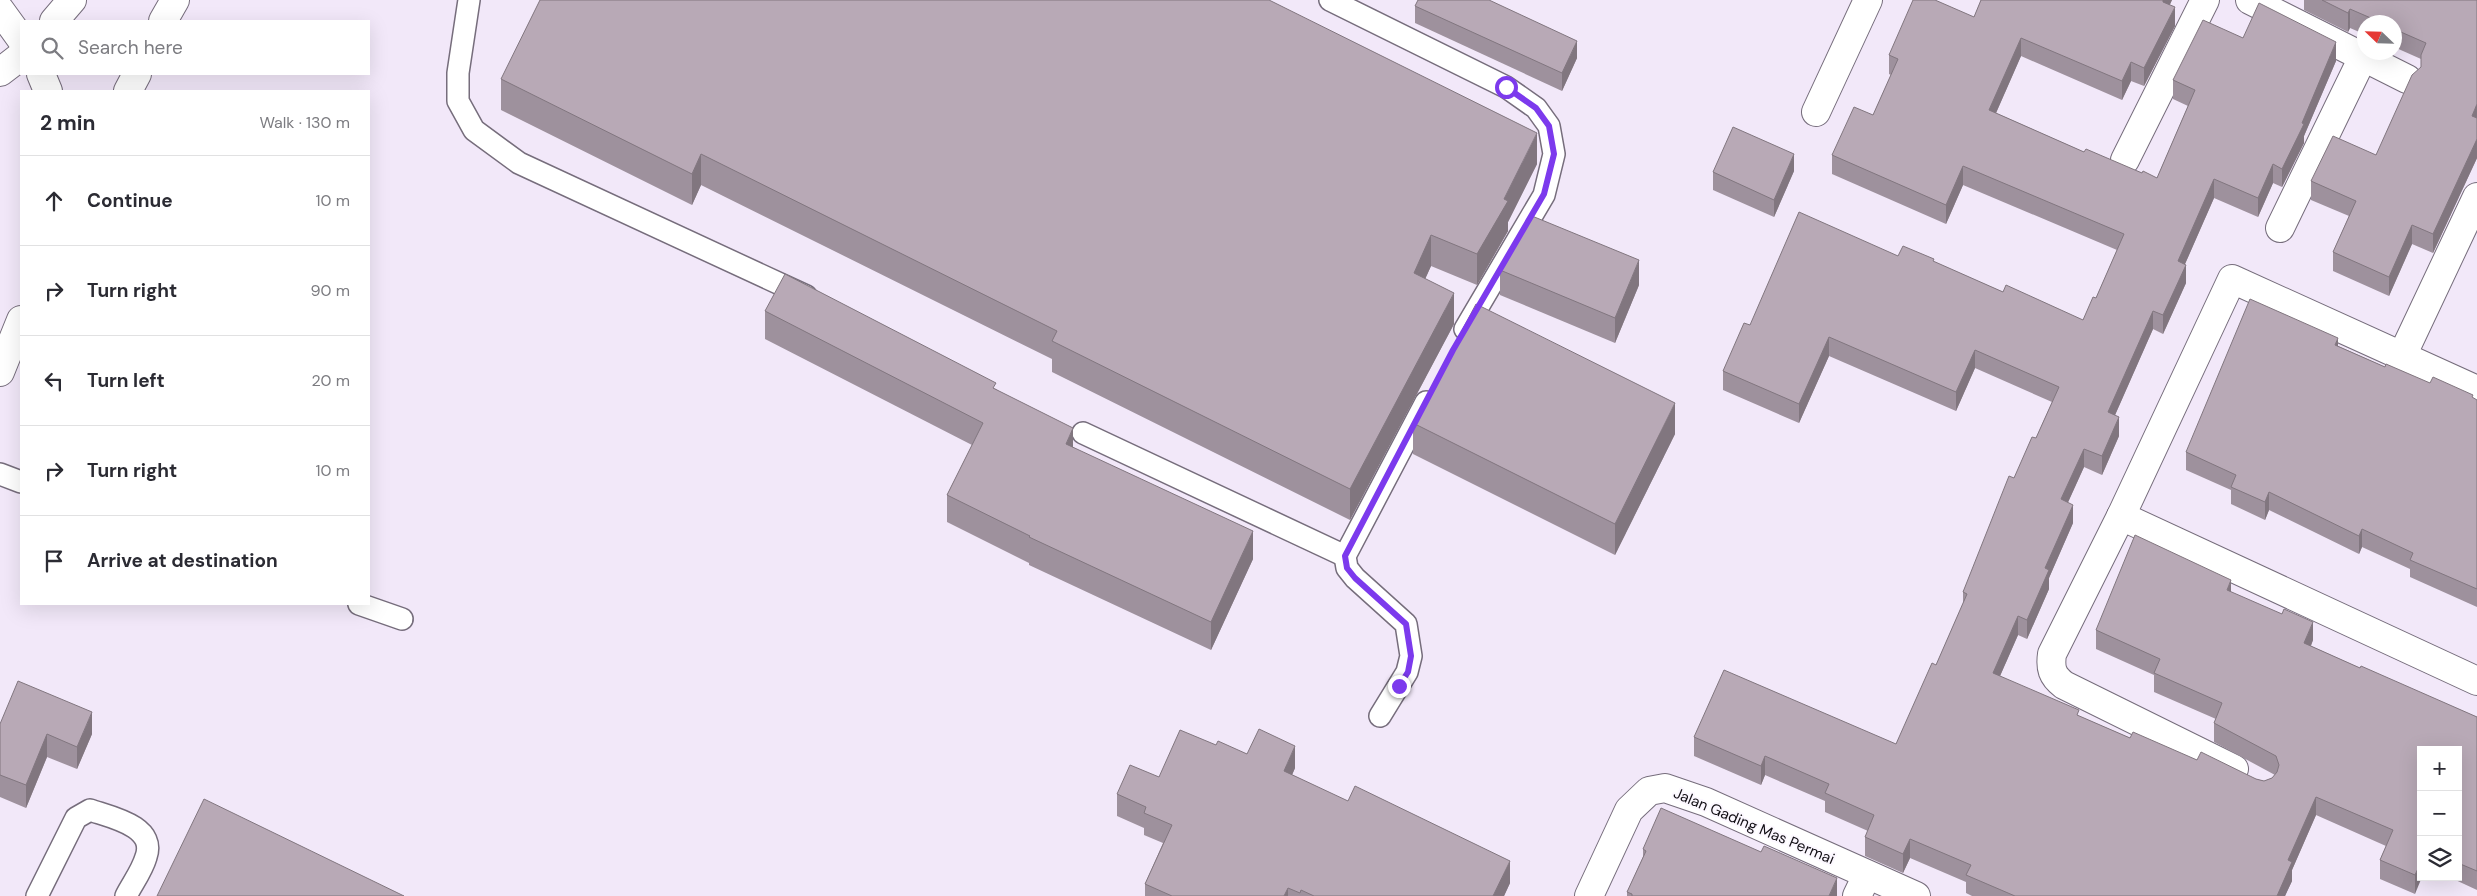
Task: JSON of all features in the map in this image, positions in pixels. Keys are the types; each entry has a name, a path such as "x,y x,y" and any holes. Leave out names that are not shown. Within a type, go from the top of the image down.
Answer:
{"main road":[{"path":"55,20 72,0"},
{"path":"164,20 175,0"},
{"path":"1816,112 1868,0"},
{"path":"2125,160 2205,0"},
{"path":"2250,0 2357,54"},
{"path":"0,10 20,38"},
{"path":"0,72 20,57"},
{"path":"2280,228 2362,60"},
{"path":"2369,60 2407,79"},
{"path":"41,75 48,90"},
{"path":"129,90 136,75"},
{"path":"2402,356 2477,197"},
{"path":"2254,780 2064,685 2052,674 2050,665 2052,654 2121,516 2232,279 2477,390"},
{"path":"0,372 20,322"},
{"path":"2121,516 2477,681"},
{"name":"Jalan Gading Mas Permai","path":"1589,896 1629,810 1650,791 1665,788 1706,802 1862,885 1916,896"}],"lane":[{"path":"468,0 458,73 458,101 474,130 519,163 820,303"},
{"path":"1330,0 1506,87 1536,108 1549,126 1554,154 1544,194 1453,350"},
{"path":"1380,716 1408,672 1411,656 1406,624 1355,578 1347,568 1345,556 1435,385"},
{"path":"1083,433 1345,556"},
{"path":"0,474 20,482"},
{"path":"363,605 402,619"},
{"path":"37,896 76,818 90,810 136,826 146,842 147,856 126,896"}],"building":[{"path":"540,0 1269,0 1537,133 1504,199 1508,201 1477,254 1431,235 1414,273 1454,293 1350,489 1052,341 1057,331 701,154 692,174 501,79"},
{"path":"1418,0 1489,0 1577,41 1562,73 1415,6"},
{"path":"1913,0 1935,0 1974,17 1981,0 2163,0 2163,2 2175,7 2144,68 2131,62 2122,81 2021,38 1989,110 2084,152 2086,149 2157,178 2195,90 2173,80 2203,20 2243,38 2259,3 2336,42 2302,123 2304,124 2282,169 2273,164 2258,198 2214,179 2178,261 2186,265 2163,315 2153,311 2108,412 2119,417 2102,456 2084,449 2061,499 2073,505 2045,568 2049,570 2027,620 2018,616 1993,673 2079,710 2077,715 2130,738 2133,732 2197,760 2201,752 2256,779 2264,781 2272,778 2277,772 2279,765 2276,756 2214,723 2222,703 2154,673 2160,659 2096,630 2135,535 2231,580 2227,590 2282,614 2284,609 2313,622 2304,643 2477,717 2477,871 2462,865 2462,746 2417,746 2417,871 2415,875 2380,860 2393,830 2316,797 2288,860 2292,862 2277,896 2015,896 1966,875 1971,865 1910,839 1903,854 1865,837 1874,815 1825,793 1829,784 1765,756 1761,766 1694,737 1724,670 1896,744 1932,663 1936,665 1967,594 1963,592 2009,476 2014,478 2032,437 2036,438 2059,387 1975,350 1956,392 1829,337 1799,404 1723,371 1744,323 1750,325 1799,212 1898,256 1903,246 2003,292 2006,285 2083,320 2093,297 2096,298 2124,234 1963,166 1946,205 1832,155 1854,107 1873,115 1898,59 1889,55"},
{"path":"2322,0 2477,0 2477,104 2472,116 2477,118 2477,139 2433,234 2412,225 2389,277 2333,252 2356,201 2311,181 2333,136 2376,155 2412,75 2421,67 2421,55 2426,43 2402,32 2402,15 2364,15 2350,9 2348,13"},
{"path":"1733,127 1794,154 1774,200 1713,172"},
{"path":"1532,216 1639,260 1615,318 1500,270"},
{"path":"785,274 996,383 993,388 1073,428 1066,444 1253,531 1211,622 1029,537 947,495 983,423 765,311"},
{"path":"2250,299 2338,338 2335,345 2385,367 2386,364 2430,383 2433,377 2473,395 2472,397 2477,400 2477,589 2410,560 2413,553 2362,529 2359,536 2269,492 2265,502 2231,487 2236,475 2186,452"},
{"path":"1476,304 1675,403 1615,524 1413,423"},
{"path":"18,681 92,712 77,747 47,734 26,785 0,775 0,724"},
{"path":"1259,729 1295,746 1284,771 1348,801 1355,786 1510,861 1493,896 1314,896 1301,890 1300,893 1288,888 1284,896 1172,896 1145,884 1172,825 1144,813 1146,807 1117,794 1130,765 1159,777 1180,730 1216,745 1218,741 1247,754"},
{"path":"204,799 404,896 157,896"},
{"path":"1661,808 1761,852 1764,846 1837,878 1829,896 1632,896 1632,894 1627,892 1646,851 1643,849"}],"route":[{"path":"1399,686 1408,672 1411,656 1406,624 1355,578 1347,568 1345,556 1453,350 1544,194 1554,154 1549,126 1536,108 1506,87"}]}
